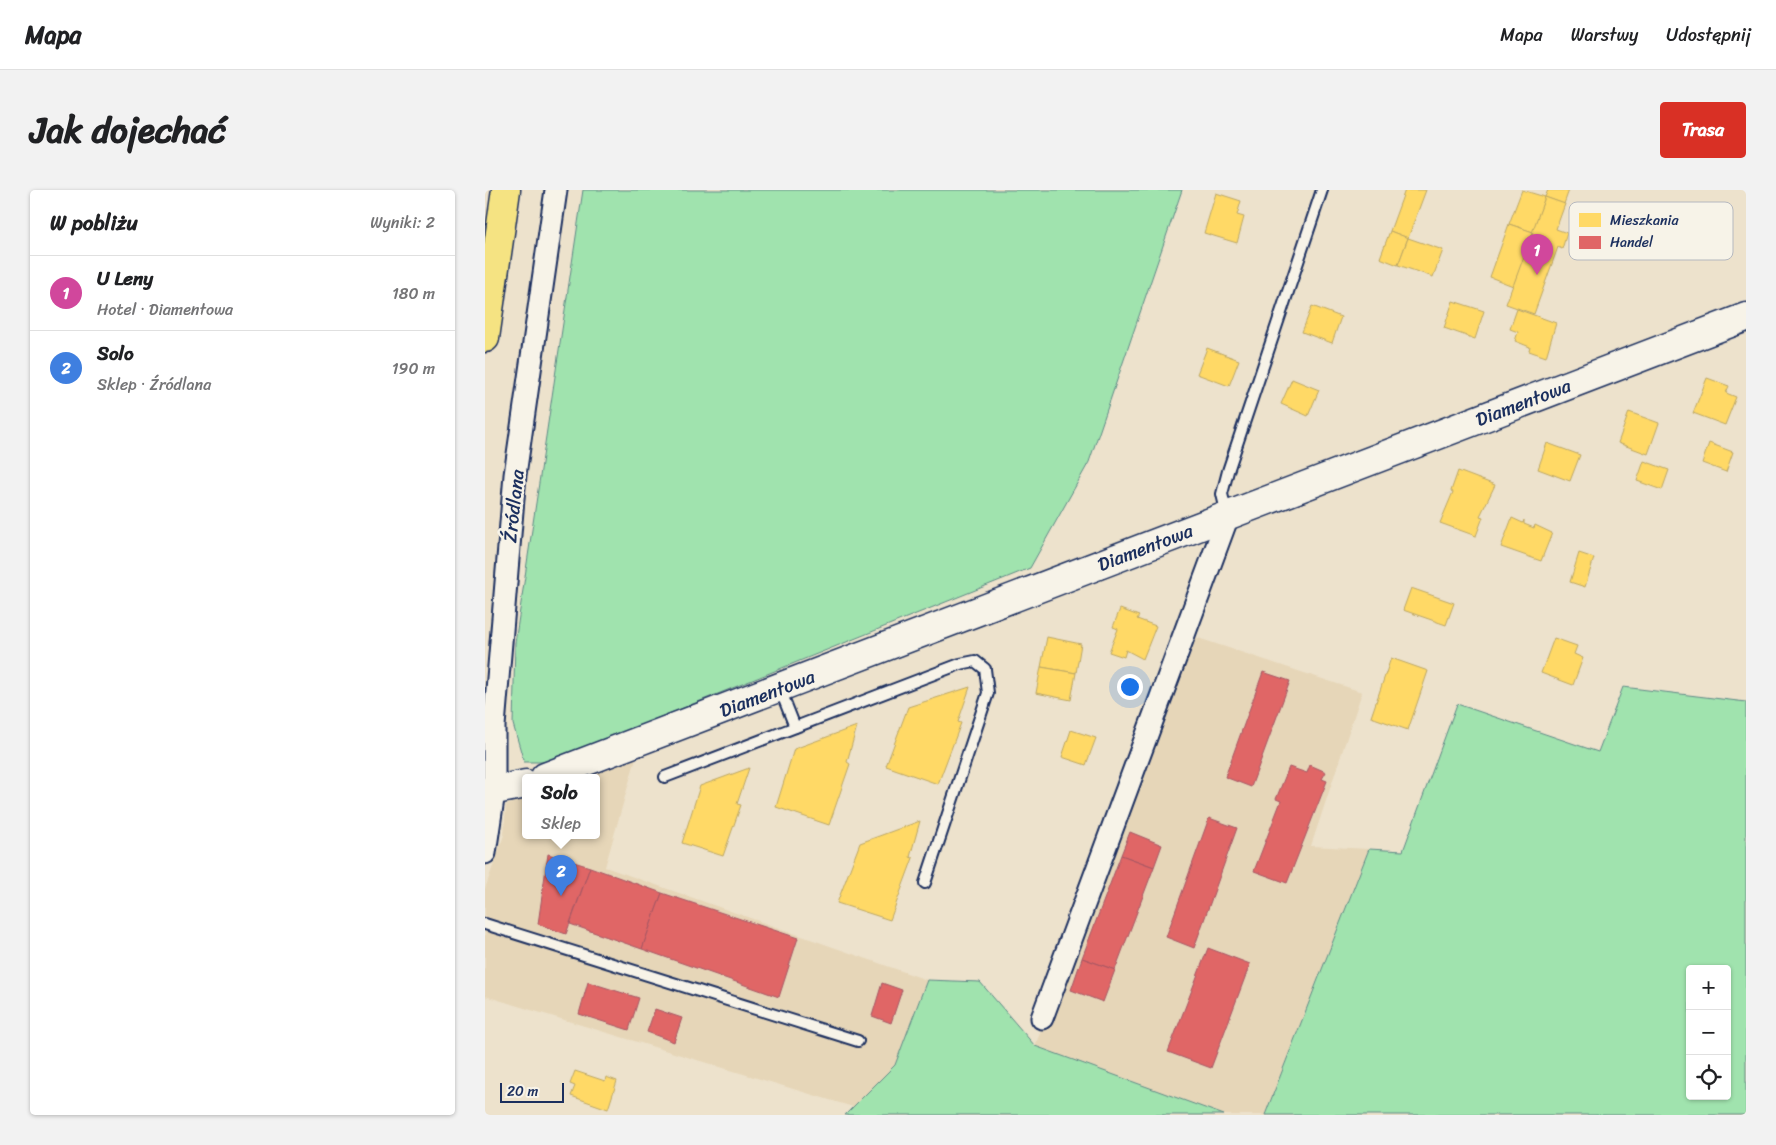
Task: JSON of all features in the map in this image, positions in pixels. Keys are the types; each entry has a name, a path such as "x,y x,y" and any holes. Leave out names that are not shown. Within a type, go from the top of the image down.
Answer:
{"main road":[{"path":"485,338 506,190"}],"street":[{"name":"Źródlana","path":"485,853 493,726 515,475 556,190"},
{"name":"Diamentowa","path":"553,774 1746,317"},
{"path":"1042,1018 1228,516"},
{"path":"489,792 522,785"}],"lane":[{"path":"1228,516 1222,494 1228,471 1322,190"},
{"path":"665,777 960,664 975,661 985,669 988,693 925,883"},
{"path":"779,688 795,728"},
{"path":"485,924 858,1041"}],"shaded area":[{"path":"1195,637 1362,692 1311,846 1369,849 1265,1115 1224,1115 1035,1046"},
{"path":"636,758 605,867 927,980 895,1065 853,1107 485,996 485,889 504,835 506,805 522,799 522,839 600,839 600,774 591,774"}],"green space":[{"path":"583,190 1182,190 1089,462 1030,568 549,762 524,762 513,724 515,643"},
{"path":"1623,687 1746,702 1746,1115 1265,1115 1369,849 1403,851 1457,704 1598,752"},
{"path":"927,980 980,982 1035,1046 1224,1115 845,1115 895,1065"}],"building: Mieszkania":[{"path":"1405,190 1426,190 1408,238 1390,231"},
{"path":"1522,190 1545,197 1533,232 1509,224"},
{"path":"1548,190 1569,190 1564,204 1545,197"},
{"path":"1216,193 1241,201 1237,215 1244,217 1237,243 1204,233"},
{"path":"1545,197 1565,204 1556,229 1567,233 1562,249 1558,247 1534,314 1506,304"},
{"path":"1509,224 1533,232 1513,286 1490,277"},
{"path":"1390,231 1408,238 1398,265 1380,258"},
{"path":"1408,238 1443,250 1433,277 1398,265"},
{"path":"1453,301 1484,311 1475,339 1444,328"},
{"path":"1312,306 1341,317 1332,343 1302,332"},
{"path":"1517,309 1556,323 1546,357 1529,351 1530,347 1515,341 1518,332 1510,329"},
{"path":"1207,348 1239,360 1229,386 1197,374"},
{"path":"1707,378 1729,386 1726,393 1736,397 1725,425 1693,413"},
{"path":"1292,379 1319,390 1308,416 1281,404"},
{"path":"1629,412 1659,423 1648,454 1618,443"},
{"path":"1547,443 1580,455 1570,481 1538,469"},
{"path":"1709,443 1733,452 1726,472 1702,463"},
{"path":"1644,461 1669,470 1662,490 1637,481"},
{"path":"1458,471 1495,485 1480,516 1483,517 1476,536 1440,523 1453,492 1451,491"},
{"path":"1512,518 1523,523 1524,520 1524,524 1534,528 1535,525 1552,533 1541,561 1501,547"},
{"path":"1579,553 1594,558 1585,587 1570,582"},
{"path":"1411,588 1454,603 1446,625 1403,610"},
{"path":"1120,609 1139,616 1137,619 1156,626 1143,659 1126,650 1124,657 1109,652 1118,629 1113,627"},
{"path":"1047,637 1081,644 1076,673 1041,667"},
{"path":"1554,638 1577,646 1574,654 1583,658 1573,685 1541,673"},
{"path":"1391,658 1428,671 1408,730 1371,717"},
{"path":"1041,667 1076,673 1071,700 1036,693"},
{"path":"970,687 958,722 961,723 938,784 886,766 908,707"},
{"path":"857,726 847,762 850,764 829,825 776,807 794,749"},
{"path":"1071,730 1096,738 1086,765 1062,757"},
{"path":"749,768 737,804 741,805 723,856 682,843 700,786"},
{"path":"920,821 910,857 913,858 890,920 837,903 860,843"},
{"path":"575,1071 605,1081 606,1077 617,1081 608,1109 571,1096 575,1086 570,1084"}],"building: Handel":[{"path":"1263,672 1290,681 1251,787 1225,777"},
{"path":"1310,765 1326,772 1322,779 1327,781 1287,883 1254,871 1281,801 1276,799 1289,767 1307,773"},
{"path":"1209,818 1237,828 1194,948 1166,937"},
{"path":"1130,832 1162,845 1154,867 1121,855"},
{"path":"548,854 590,867 566,934 538,924"},
{"path":"1121,855 1154,867 1115,970 1082,958"},
{"path":"590,867 662,893 642,949 570,924"},
{"path":"662,893 798,938 779,997 642,949"},
{"path":"1208,948 1250,964 1211,1068 1168,1052"},
{"path":"1082,958 1115,970 1103,1002 1071,990"},
{"path":"588,982 639,998 629,1030 579,1014"},
{"path":"882,983 902,990 891,1023 872,1016"},
{"path":"655,1009 682,1018 674,1042 647,1032"}],"place":[{"name":"U Leny","path":"1537,275"},
{"name":"Solo","path":"561,896"}]}
